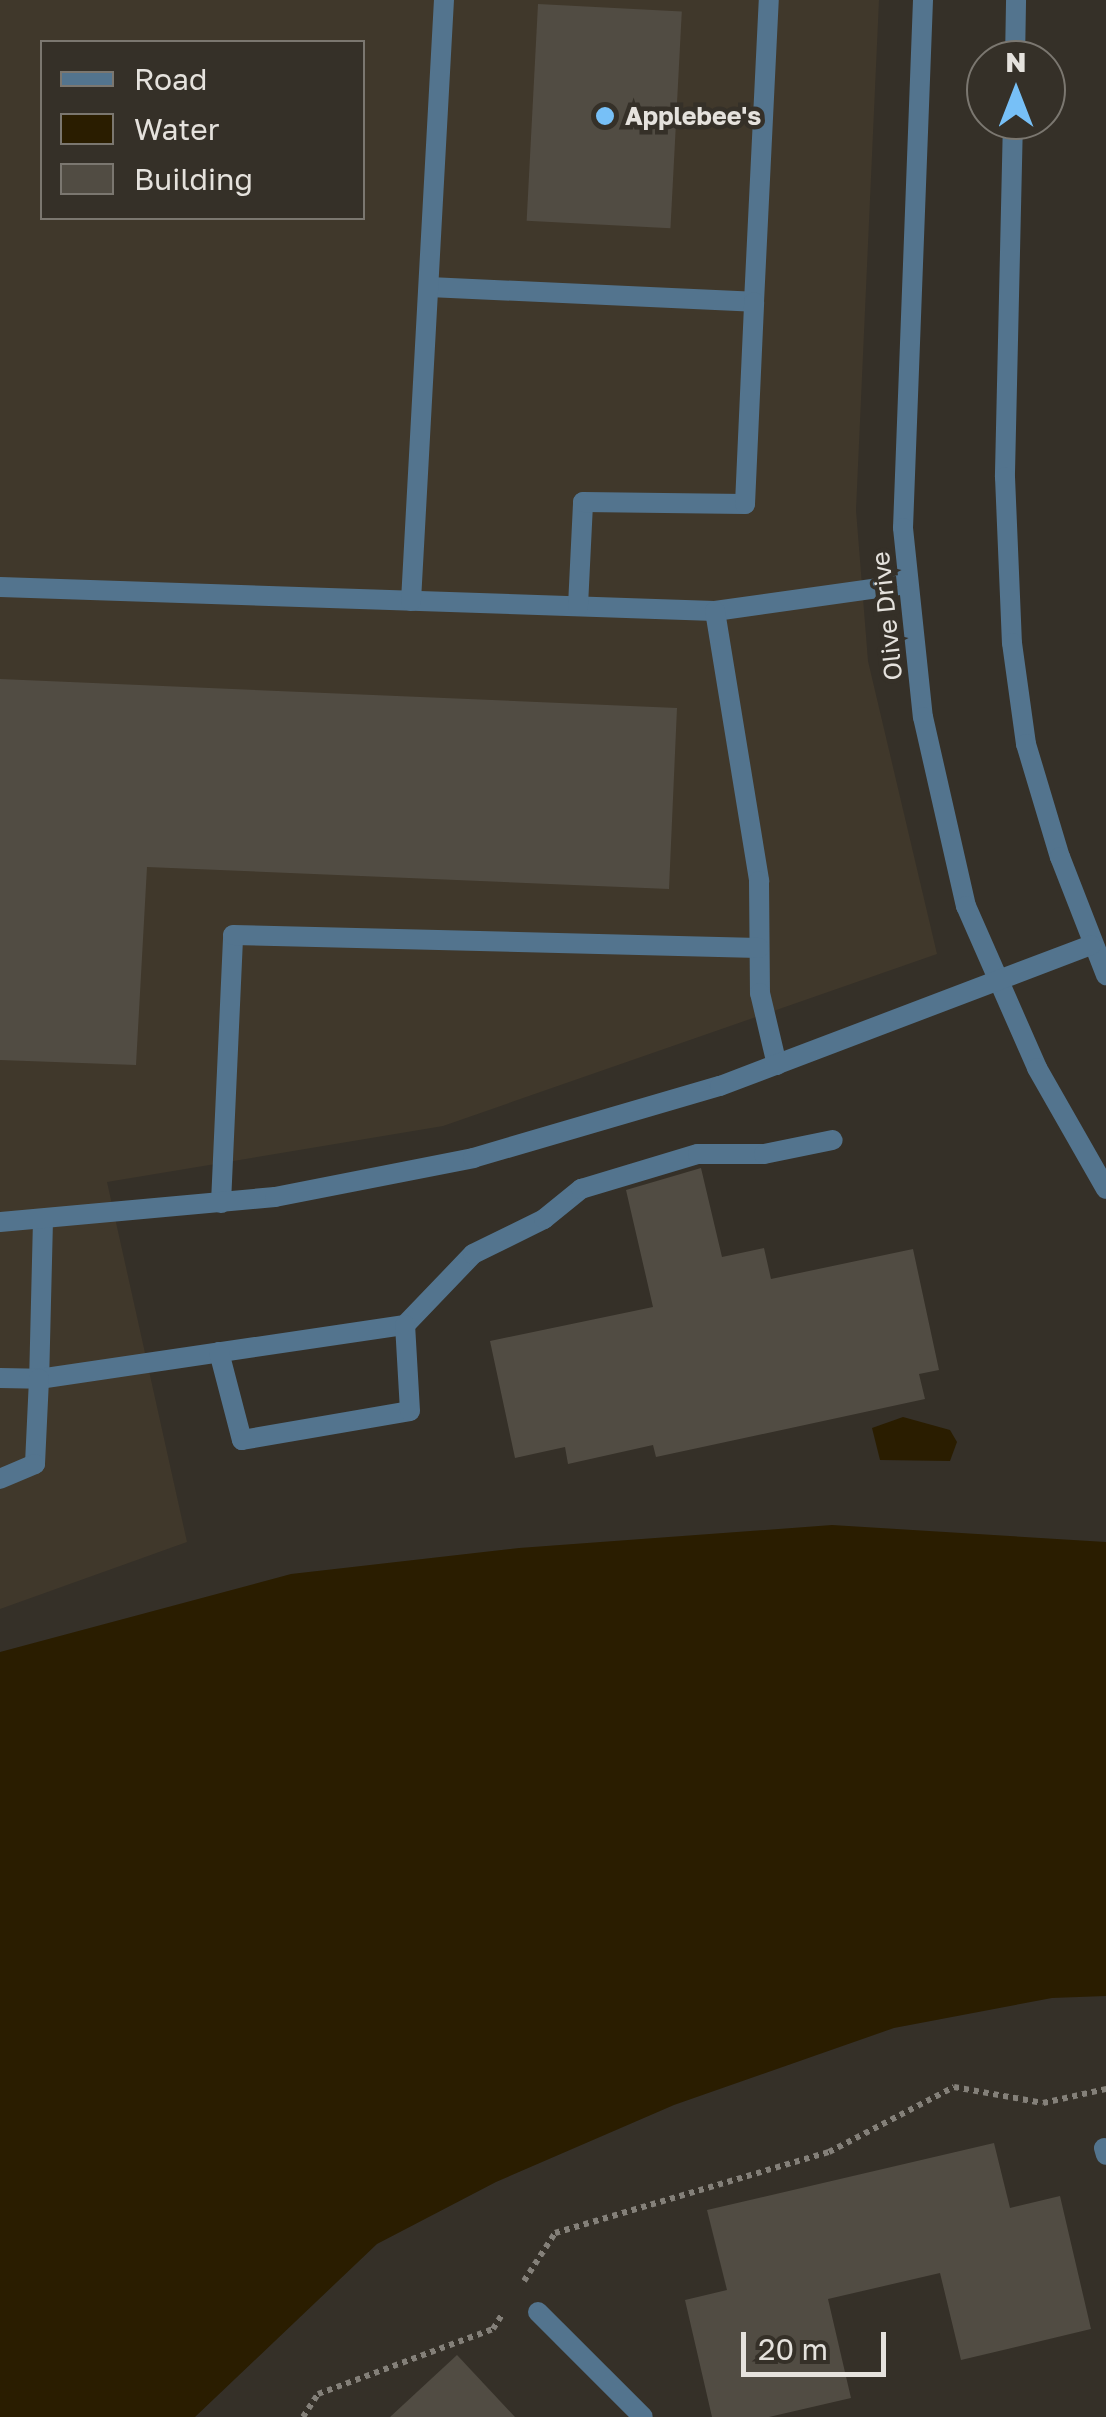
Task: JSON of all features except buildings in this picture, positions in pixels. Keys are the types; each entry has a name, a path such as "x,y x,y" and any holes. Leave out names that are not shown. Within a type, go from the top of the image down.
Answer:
{"street":[{"path":"411,601 444,0"},
{"path":"578,606 583,502 745,504 769,0"},
{"name":"Olive Drive","path":"923,0 906,584 943,814 966,906 996,981 1106,1190"},
{"path":"1015,40 1016,0"},
{"path":"1013,140 1005,477 1012,643 1026,744 1099,941 1106,976"},
{"path":"429,287 754,302"},
{"path":"0,587 715,611 906,584"},
{"path":"715,611 758,881 760,993 776,1065"},
{"path":"221,1203 233,935 759,948"},
{"path":"0,1222 221,1203 472,1158 776,1065 1099,941"},
{"path":"0,1378 39,1379 405,1325 472,1254 544,1219 580,1189 698,1154 764,1154 833,1140"},
{"path":"0,1479 36,1464 43,1220"},
{"path":"219,1352 242,1440 410,1411 405,1325"},
{"path":"538,2312 642,2417"}],"path":[{"path":"303,2417 318,2394 493,2330 555,2233 829,2152 954,2088 1043,2103 1106,2089"}],"shaded area":[{"path":"0,0 879,0 856,510 868,661 937,954 443,1126 107,1182 187,1542 0,1609"}],"water":[{"path":"903,1417 950,1430 957,1442 950,1461 880,1460 872,1428"},
{"path":"832,1525 1106,1542 1106,1996 1052,1998 894,2028 674,2105 496,2182 377,2244 195,2417 0,2417 0,1652 291,1574 519,1548"}],"place":[{"name":"Applebee's","path":"605,116"}]}
